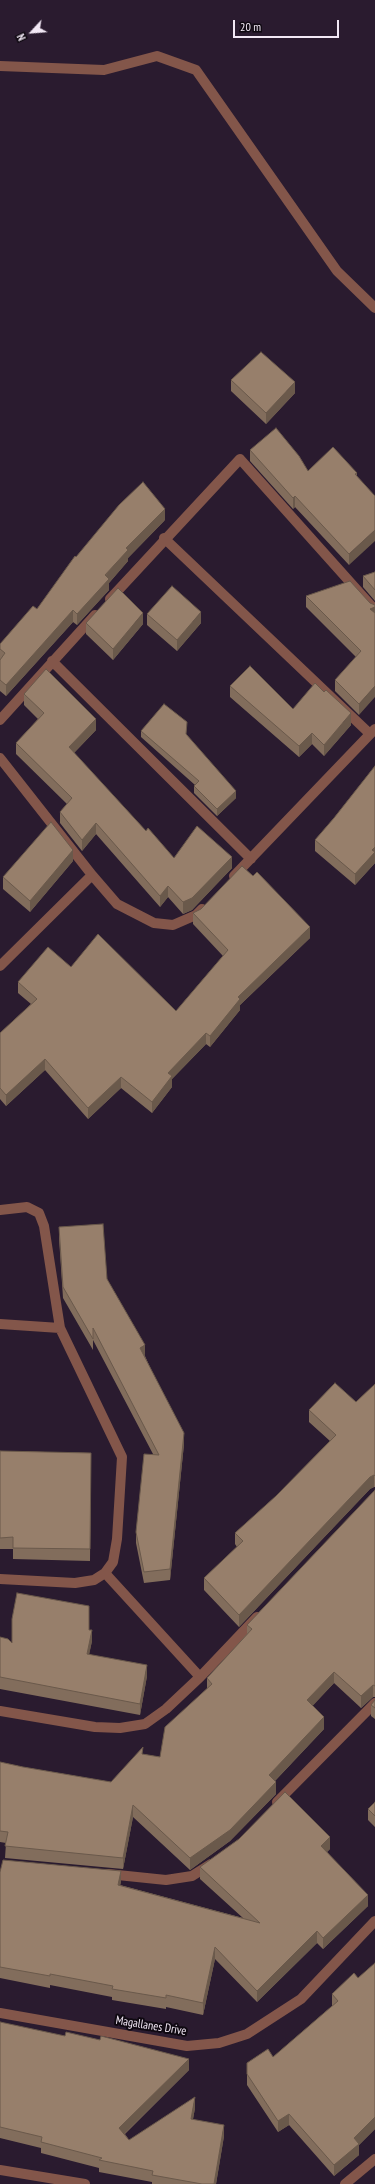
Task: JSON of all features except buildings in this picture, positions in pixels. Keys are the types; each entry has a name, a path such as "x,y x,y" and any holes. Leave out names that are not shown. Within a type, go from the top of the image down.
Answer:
{"street":[{"path":"0,66 104,70 156,56 196,70 337,271 375,308"},
{"path":"0,720 164,538 240,459 375,610"},
{"path":"164,538 372,731 229,881"},
{"path":"52,661 251,859"},
{"path":"0,758 92,875 117,904 154,923 173,925 196,915 207,904"},
{"path":"0,966 92,875"},
{"path":"0,1210 27,1207 39,1213 44,1226 60,1328 122,1456 117,1539 113,1562 105,1573 94,1580 75,1583 0,1579"},
{"path":"0,1324 60,1328"},
{"path":"105,1573 200,1677"},
{"path":"0,1711 95,1726 120,1728 145,1724 166,1709 200,1677 266,1608"},
{"path":"272,1807 375,1703"},
{"path":"99,1874 166,1880 192,1876 219,1858"},
{"name":"Magallanes Drive","path":"0,2013 187,2046 219,2043 247,2034 301,1999 375,1921"},
{"path":"345,2184 375,2159"},
{"path":"0,2170 85,2184"}]}
